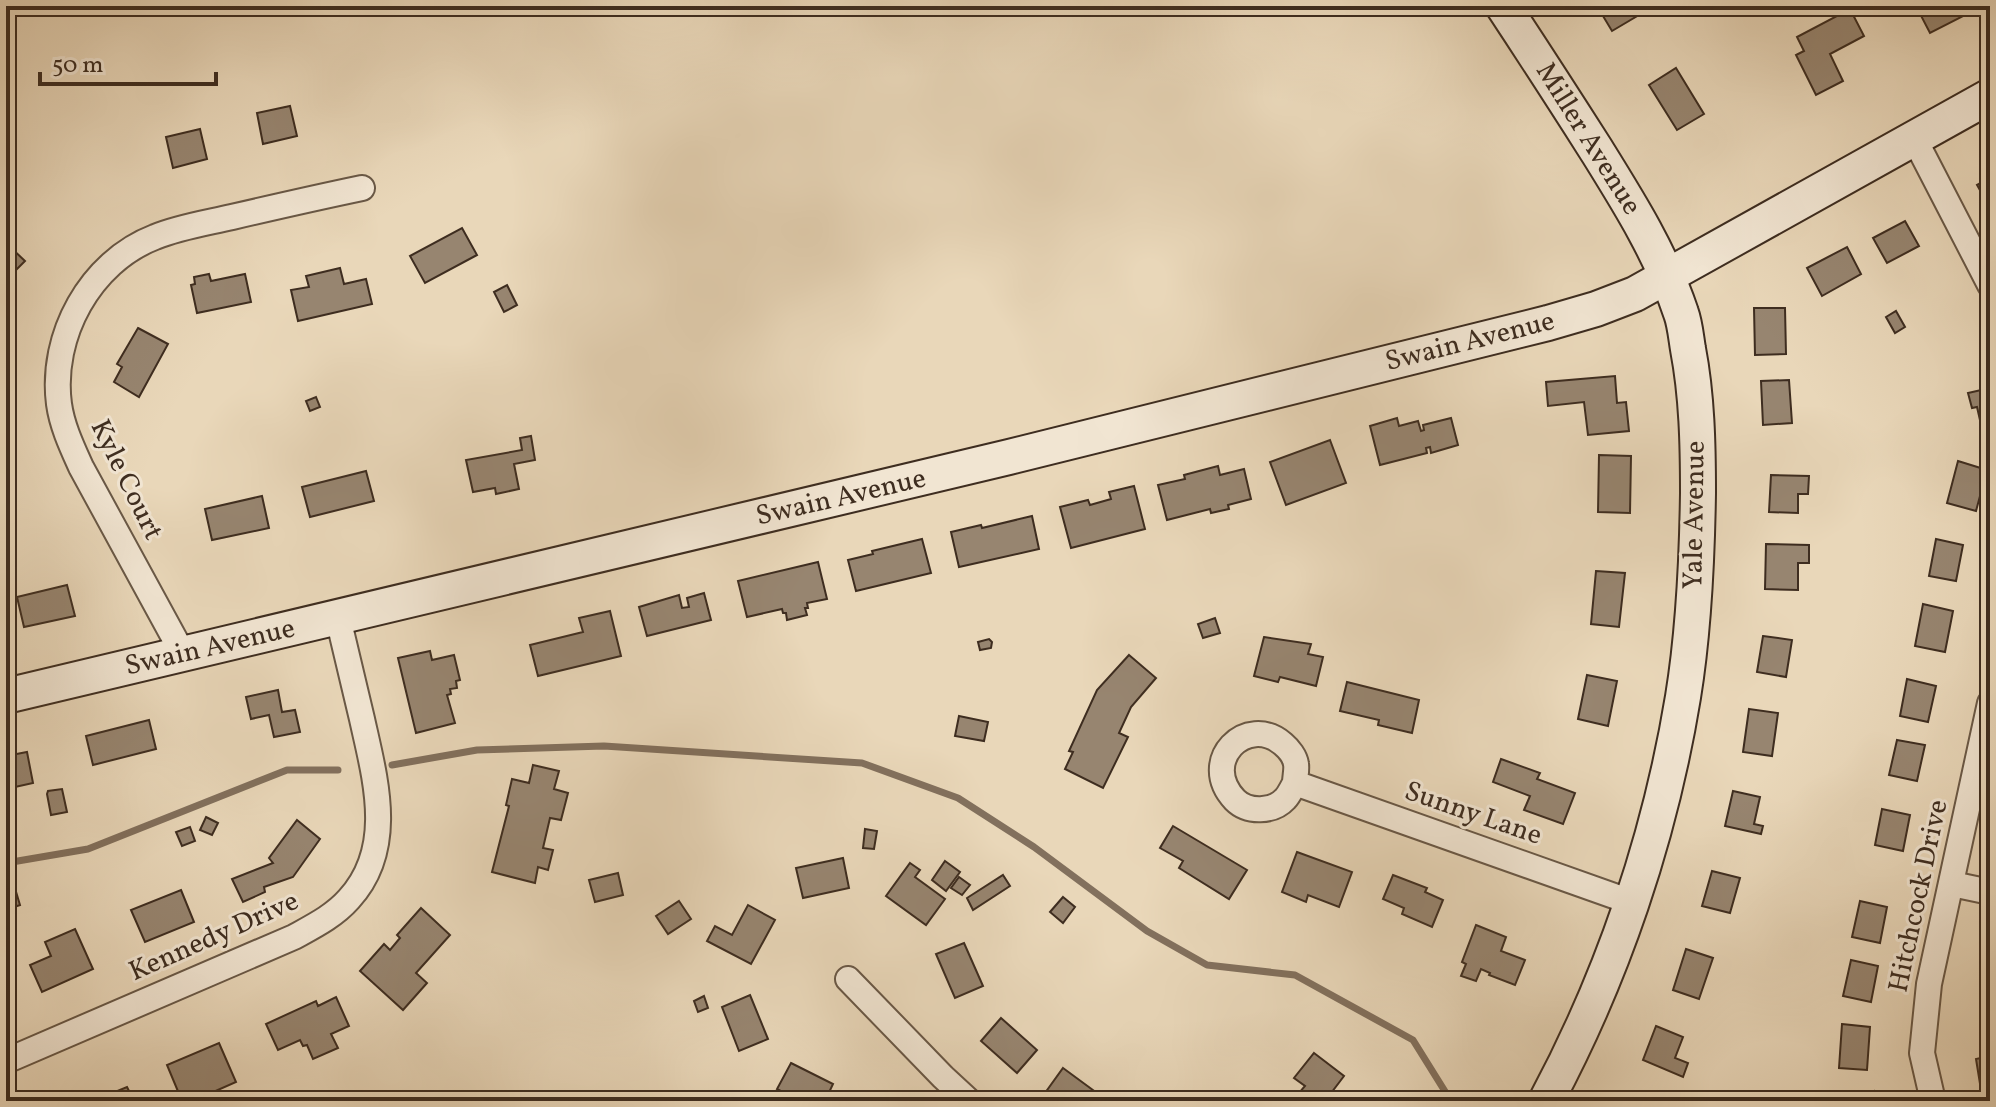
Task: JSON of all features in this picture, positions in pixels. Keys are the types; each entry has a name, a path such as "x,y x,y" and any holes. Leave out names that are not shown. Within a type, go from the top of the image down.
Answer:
{"street":[{"name":"Miller Avenue","path":"1503,6 1647,233 1668,276"},
{"path":"1668,276 1990,96"},
{"path":"1914,138 1990,285"},
{"name":"Kyle Court","path":"183,654 81,467 67,435 59,405 59,369 65,335 79,304 100,275 125,253 154,237 362,188"},
{"name":"Swain Avenue","path":"6,696 1009,457 1548,323 1635,294 1668,276"},
{"name":"Yale Avenue","path":"1546,1101 1610,962 1631,902 1670,767 1683,696 1697,546 1696,416 1683,317 1668,276"},
{"name":"Kennedy Drive","path":"6,1061 294,937 324,921 350,899 366,874 376,845 379,812 376,781 338,618"},
{"name":"Hitchcock Drive","path":"1933,1101 1922,1053 1929,984 1990,703"},
{"name":"Sunny Lane","path":"1295,783 1631,902"},
{"path":"1952,884 1990,892"},
{"path":"848,979 969,1101"}],"building":[{"path":"1597,6 1648,6 1649,9 1612,31"},
{"path":"1916,6 1981,6 1981,7 1930,33"},
{"path":"1850,9 1864,36 1830,54 1843,81 1816,95 1796,55 1804,51 1797,37"},
{"path":"1676,68 1704,114 1677,130 1649,85"},
{"path":"290,106 297,136 263,144 257,113"},
{"path":"200,129 207,159 173,168 166,137"},
{"path":"1990,178 1990,208 1977,185"},
{"path":"1905,221 1919,246 1887,263 1873,238"},
{"path":"462,228 477,255 425,283 410,256"},
{"path":"7,244 25,261 8,278 6,277"},
{"path":"1847,247 1861,274 1822,296 1807,268"},
{"path":"340,268 344,284 366,279 372,304 298,321 291,290 309,287 306,276"},
{"path":"209,274 211,281 245,274 251,302 197,313 191,285 195,284 194,277"},
{"path":"507,285 517,305 504,312 494,292"},
{"path":"1754,308 1785,308 1786,354 1755,355"},
{"path":"1896,311 1905,327 1895,333 1886,317"},
{"path":"138,328 168,344 139,397 114,382 122,367 117,364"},
{"path":"1615,376 1617,403 1626,402 1629,431 1588,435 1584,402 1548,406 1546,382"},
{"path":"1789,380 1792,423 1763,425 1761,381"},
{"path":"1990,388 1990,441 1985,442 1977,407 1972,408 1968,393"},
{"path":"316,397 320,407 310,411 306,401"},
{"path":"1397,418 1399,426 1418,421 1421,431 1424,430 1423,425 1451,418 1458,445 1431,453 1430,447 1426,448 1427,453 1380,465 1370,426"},
{"path":"531,436 535,460 514,464 519,489 496,494 495,488 473,492 466,460 522,450 520,438"},
{"path":"1330,440 1346,483 1286,505 1270,462"},
{"path":"1599,455 1631,456 1630,513 1598,512"},
{"path":"1958,461 1987,470 1976,511 1947,503"},
{"path":"1218,466 1220,475 1244,469 1251,499 1228,505 1229,509 1211,513 1210,509 1167,520 1158,485 1185,479 1184,475"},
{"path":"366,471 374,501 310,517 302,487"},
{"path":"1771,475 1809,476 1808,494 1798,494 1798,513 1769,512"},
{"path":"1134,486 1145,529 1071,548 1060,507 1088,500 1090,505 1111,499 1109,492"},
{"path":"262,496 269,528 212,540 205,509"},
{"path":"1032,516 1039,549 959,567 951,532"},
{"path":"922,539 931,573 856,591 848,560"},
{"path":"1936,539 1963,545 1956,581 1929,576"},
{"path":"1766,544 1809,545 1809,563 1798,563 1798,590 1765,589"},
{"path":"818,562 827,599 807,603 807,615 787,620 782,609 747,617 738,581"},
{"path":"1596,571 1625,573 1619,627 1591,624"},
{"path":"67,585 75,616 24,627 17,597"},
{"path":"704,593 711,620 647,636 639,607 679,595 682,608 689,607 687,598"},
{"path":"1923,604 1953,611 1945,652 1915,646"},
{"path":"610,611 621,656 538,676 530,645 583,632 579,618"},
{"path":"1215,618 1220,633 1203,638 1198,624"},
{"path":"1763,636 1792,640 1786,677 1757,672"},
{"path":"1264,637 1311,644 1308,654 1323,657 1316,686 1280,677 1278,682 1254,676"},
{"path":"989,639 991,648 980,650 978,642"},
{"path":"430,651 432,660 454,655 460,680 456,681 457,688 450,689 451,694 447,695 455,723 416,733 398,658"},
{"path":"1129,655 1156,678 1131,707 1119,733 1128,737 1103,788 1065,769 1073,752 1069,751 1097,690"},
{"path":"1587,675 1617,681 1608,726 1578,719"},
{"path":"1907,679 1936,686 1928,722 1900,716"},
{"path":"1347,682 1419,700 1412,733 1378,725 1379,720 1340,711"},
{"path":"278,690 282,712 295,710 300,732 274,737 269,715 251,719 246,697"},
{"path":"1749,709 1778,713 1772,756 1743,752"},
{"path":"959,716 988,722 984,741 955,736"},
{"path":"149,720 156,749 93,765 86,736"},
{"path":"1897,740 1925,745 1917,781 1889,775"},
{"path":"27,752 33,783 6,789 6,756"},
{"path":"1501,759 1540,773 1537,779 1575,793 1563,824 1524,810 1530,796 1493,782"},
{"path":"533,765 559,771 554,789 568,793 561,820 550,818 543,848 553,850 548,870 538,867 535,883 492,872 509,806 506,805 512,779 529,783"},
{"path":"62,789 67,812 51,815 48,791"},
{"path":"1733,791 1760,797 1754,824 1763,826 1761,834 1725,826"},
{"path":"1882,809 1910,815 1903,851 1875,845"},
{"path":"206,817 218,823 212,835 200,830"},
{"path":"297,820 320,839 293,877 264,887 265,892 243,902 232,879 273,863 269,858"},
{"path":"1173,826 1247,870 1229,899 1179,868 1183,861 1160,848"},
{"path":"190,827 195,841 182,846 176,832"},
{"path":"865,829 877,831 874,849 863,848"},
{"path":"1297,852 1352,872 1339,907 1308,895 1306,902 1282,892"},
{"path":"843,858 849,888 803,898 796,868"},
{"path":"945,861 960,872 946,891 932,880"},
{"path":"910,863 920,870 915,877 945,899 926,925 886,896"},
{"path":"1712,871 1740,878 1730,913 1702,906"},
{"path":"618,873 623,895 595,902 589,880"},
{"path":"1003,875 1010,886 973,910 967,898"},
{"path":"1393,875 1427,888 1425,892 1443,900 1432,927 1402,914 1404,908 1383,899"},
{"path":"959,877 970,885 962,895 951,888"},
{"path":"14,885 20,905 8,909 6,888"},
{"path":"181,890 194,922 145,942 131,910"},
{"path":"1063,897 1075,907 1063,923 1050,912"},
{"path":"679,901 691,919 668,934 656,916"},
{"path":"1860,901 1887,907 1880,943 1852,937"},
{"path":"748,905 775,920 751,964 707,941 715,926 732,935"},
{"path":"421,908 450,935 416,973 427,983 403,1010 360,971 384,944 390,950 400,938 397,935"},
{"path":"1476,925 1506,937 1501,951 1525,960 1515,985 1481,969 1476,981 1461,976 1466,964 1462,962"},
{"path":"75,929 93,969 42,992 30,965 51,956 45,942"},
{"path":"964,943 983,986 955,998 936,954"},
{"path":"1686,949 1713,958 1699,999 1673,990"},
{"path":"1990,949 1990,1000 1981,998"},
{"path":"1851,960 1878,966 1871,1002 1843,996"},
{"path":"750,995 768,1039 739,1051 722,1007"},
{"path":"704,996 708,1008 698,1012 694,1001"},
{"path":"336,997 349,1026 331,1034 338,1048 313,1059 307,1045 303,1046 300,1040 278,1050 266,1024 316,1001 318,1006"},
{"path":"1001,1018 1037,1050 1017,1073 981,1041"},
{"path":"1842,1024 1870,1027 1867,1070 1839,1068"},
{"path":"1656,1026 1683,1037 1675,1058 1688,1063 1683,1077 1643,1060"},
{"path":"219,1043 236,1082 193,1101 182,1101 167,1065"},
{"path":"1314,1053 1344,1076 1325,1101 1296,1101 1294,1099 1305,1086 1294,1078"},
{"path":"1990,1056 1990,1094 1982,1096 1976,1059"},
{"path":"791,1063 833,1084 825,1101 799,1101 777,1089"},
{"path":"1063,1068 1101,1096 1098,1101 1056,1101 1045,1093"},
{"path":"127,1087 134,1101 93,1101"},
{"path":"1874,1091 1876,1101 1847,1101 1846,1096"}],"waterway":[{"path":"392,765 477,750 604,746 862,763 958,798 1034,847 1147,931 1207,965 1295,975 1413,1040 1451,1101"},
{"path":"6,863 88,849 287,770 338,770"}]}
